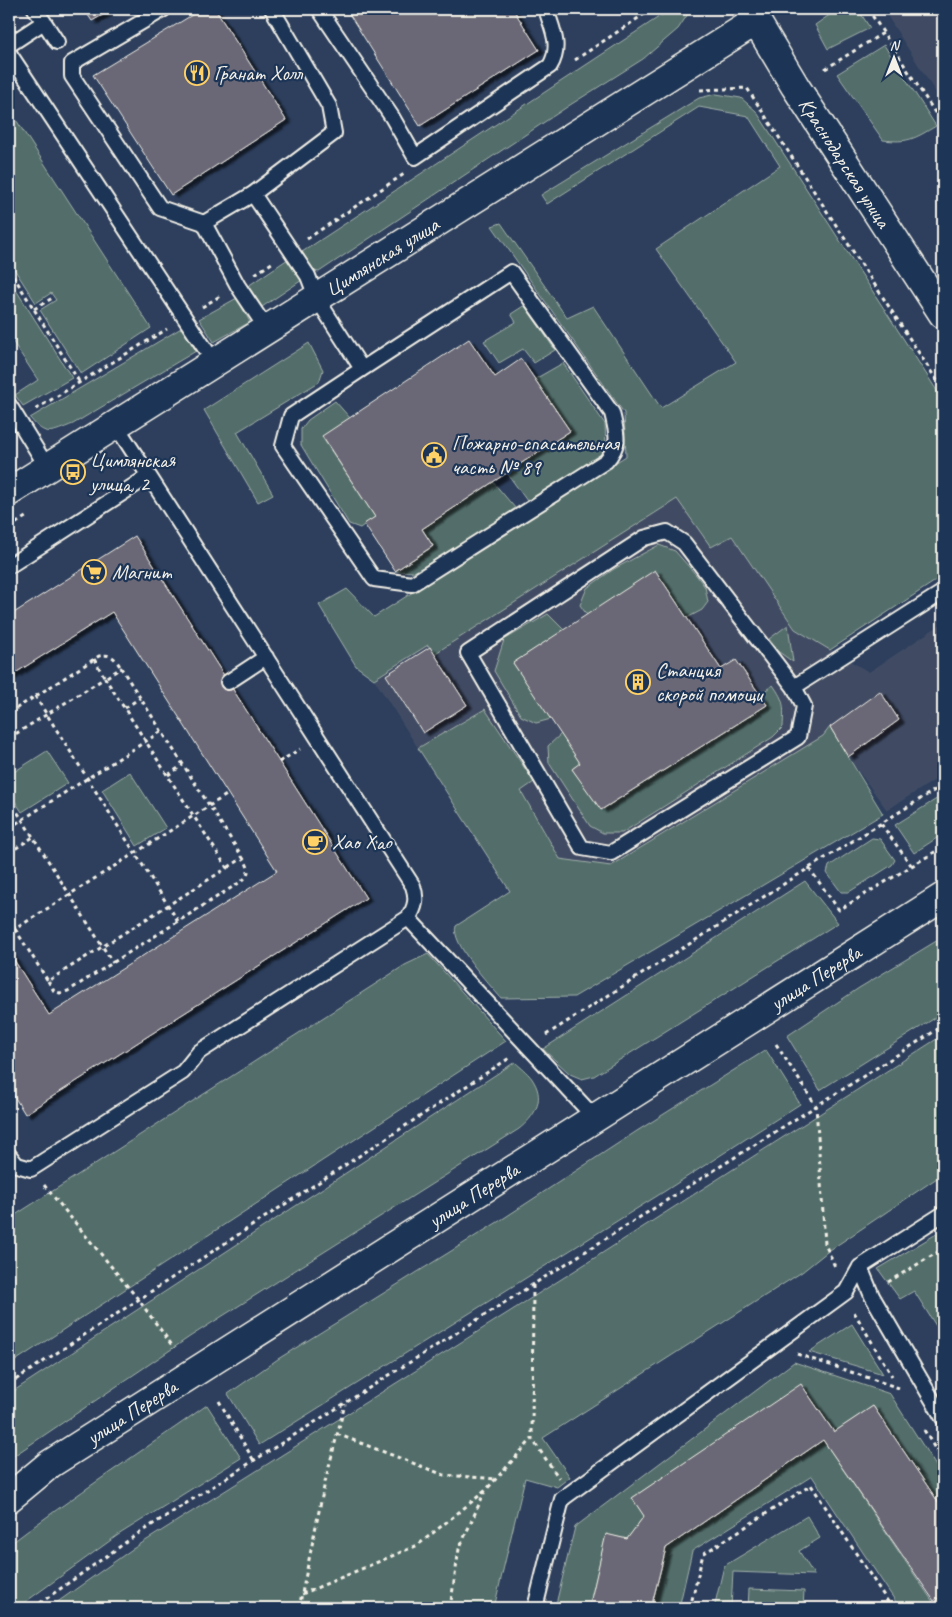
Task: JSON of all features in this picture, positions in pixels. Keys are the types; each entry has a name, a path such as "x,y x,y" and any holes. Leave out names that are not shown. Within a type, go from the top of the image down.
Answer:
{"street":[{"name":"Цимлянская улица","path":"9,492 316,297 752,15"},
{"name":"Краснодарская улица","path":"752,15 795,86 943,314"},
{"name":"улица Перерва","path":"9,1498 50,1464 943,897"}],"lane":[{"path":"35,9 57,42"},
{"path":"164,9 72,63 72,76 160,208 204,223 238,286 266,328"},
{"path":"204,223 253,194 334,133 329,106 272,9"},
{"path":"319,9 392,117 415,157 550,66 556,56 556,41 546,9"},
{"path":"9,45 44,22"},
{"path":"9,54 214,362"},
{"path":"253,194 308,276 316,297 362,369"},
{"path":"511,272 612,414 617,434 615,451 606,461 412,584 374,579 283,446 290,416 362,369 511,272"},
{"path":"9,405 47,467"},
{"path":"11,1162 20,1167 31,1169 183,1072 199,1052 408,918 416,904 416,892 413,886 115,424"},
{"path":"9,566 149,476"},
{"path":"667,532 684,543 794,686 804,706 798,736 611,853 582,848 468,653 644,538 667,532"},
{"path":"794,686 943,592"},
{"path":"228,682 266,657"},
{"path":"408,918 595,1118"},
{"path":"535,1608 562,1499 846,1292 860,1267 943,1214"},
{"path":"860,1267 872,1296 943,1418"}],"path":[{"path":"570,63 652,9"},
{"path":"868,9 943,125"},
{"path":"825,69 883,33"},
{"path":"747,88 943,390"},
{"path":"18,420 238,286 405,173"},
{"path":"9,270 80,383"},
{"path":"34,309 54,297"},
{"path":"9,713 99,656 115,658 249,868 246,878 64,992 54,991 9,919"},
{"path":"94,660 227,868"},
{"path":"9,738 121,668"},
{"path":"35,696 178,921"},
{"path":"124,708 140,698"},
{"path":"9,828 162,731"},
{"path":"168,775 183,765"},
{"path":"9,1384 528,1046 809,868 943,786"},
{"path":"15,929 228,794"},
{"path":"9,799 113,963"},
{"path":"881,824 911,865"},
{"path":"9,853 33,838"},
{"path":"809,868 838,910 943,847"},
{"path":"48,981 243,858"},
{"path":"33,1608 139,1533 943,1026"},
{"path":"776,1044 816,1106 824,1244 853,1311 904,1396"},
{"path":"31,1169 138,1299 174,1348"},
{"path":"846,1316 888,1283 943,1249"},
{"path":"533,1284 532,1438 569,1494"},
{"path":"801,1348 794,1353 899,1388"},
{"path":"219,1401 254,1461"},
{"path":"299,1608 325,1482 345,1403"},
{"path":"924,1429 943,1462"},
{"path":"337,1434 444,1475 496,1479"},
{"path":"302,1594 418,1545 485,1491 532,1438"},
{"path":"690,1608 703,1554 811,1485 892,1608"},
{"path":"450,1608 459,1549 485,1491"},
{"path":"933,1608 943,1601"}],"shaded area":[{"path":"883,9 943,9 943,104"},
{"path":"692,477 795,629 869,672 943,623 943,775 887,810 848,757 609,892 510,892 374,679"}],"green space":[{"path":"671,9 688,9 690,11 678,29 643,59 570,105 319,272 307,266 299,254"},
{"path":"838,9 858,9 870,28 828,49 815,25"},
{"path":"884,45 936,126 911,139 899,141 883,140 837,74"},
{"path":"716,94 741,98 756,111 943,400 943,576 830,650 795,629 732,536 711,547 677,499 434,654 428,645 374,679 356,666 319,605 347,589 374,617 626,456 624,413 492,226 501,223 567,318 593,306 661,408 736,362 656,249 780,166 748,116 699,107 547,204 541,195 699,98"},
{"path":"9,109 151,328 81,374 40,310 56,300 51,293 36,303 9,261 9,243 15,239 9,234"},
{"path":"288,259 302,280 262,307 248,286"},
{"path":"9,279 72,378 23,406 15,395 38,380 9,336"},
{"path":"237,298 250,322 214,342 199,319"},
{"path":"525,305 555,350 534,363 523,349 499,363 484,341 516,322 511,314"},
{"path":"183,327 196,351 73,424 50,432 45,431 30,418"},
{"path":"309,343 323,370 319,382 237,432 273,494 258,502 204,410"},
{"path":"563,363 605,424 606,447 600,456 527,501 507,473 570,431 535,379"},
{"path":"335,401 350,418 322,437 375,517 360,528 349,524 301,445 301,429 308,420"},
{"path":"493,482 516,509 414,572 395,571 433,547 422,529"},
{"path":"659,545 675,551 705,587 708,602 702,610 687,618 587,615 580,605 587,588 614,569"},
{"path":"548,614 564,630 513,663 551,719 536,723 521,716 494,671 504,640"},
{"path":"788,625 793,662 779,652 769,639"},
{"path":"773,685 782,700 784,714 783,727 773,737 622,833 603,833 590,826 549,763 548,746 561,734 580,763 572,769 602,810 767,705 760,694"},
{"path":"485,709 534,782 521,791 560,859 611,866 823,736 830,727 883,814 574,997 501,998 464,953 456,933 456,926 510,891 418,748"},
{"path":"47,751 68,783 22,812 9,792 9,775"},
{"path":"130,772 166,828 137,846 102,790"},
{"path":"943,795 943,834 914,853 895,825"},
{"path":"872,838 880,839 895,860 892,865 849,892 841,892 827,873 829,866"},
{"path":"805,881 838,923 594,1076 582,1079 570,1074 543,1049"},
{"path":"943,937 943,1013 820,1090 787,1036 859,988"},
{"path":"428,954 506,1041 9,1365 9,1219 405,965"},
{"path":"943,1035 943,1180 940,1176 827,1252 802,1272 543,1438 570,1477 557,1487 525,1478 494,1608 331,1608 327,1602 317,1608 49,1608 131,1550 571,1273"},
{"path":"766,1050 800,1104 665,1191 259,1445 228,1394 278,1359 501,1220"},
{"path":"515,1062 532,1079 538,1096 538,1102 533,1114 519,1129 191,1336 9,1459 9,1394"},
{"path":"943,1230 943,1337 914,1291 900,1299 878,1269"},
{"path":"852,1324 883,1374 809,1352"},
{"path":"794,1362 890,1394 943,1477 943,1509 873,1406 834,1432 801,1385 632,1498 644,1516 627,1539 606,1535 589,1608 555,1608 575,1527"},
{"path":"207,1405 241,1458 118,1535 17,1608 9,1608 9,1545"},
{"path":"823,1440 933,1602 916,1608 898,1605 812,1476 692,1551 679,1608 651,1608 666,1548"},
{"path":"807,1516 820,1538 799,1551 814,1575 733,1572 731,1608 714,1608 724,1566"},
{"path":"749,1589 804,1591 803,1608 748,1608"}],"building":[{"path":"84,9 113,9 92,21"},
{"path":"202,9 215,9 286,120 171,195 93,75"},
{"path":"346,9 513,9 539,50 420,126"},
{"name":"Пожарно-спасательная часть № 89","path":"469,339 495,377 521,359 570,431 422,529 433,546 395,571 364,524 375,517 322,436"},
{"path":"135,536 366,898 25,1114 9,1088 9,952 49,1015 277,871 112,612 9,677 9,616"},
{"name":"Станция скорой помощи","path":"655,570 721,669 736,660 767,705 601,810 572,769 580,763 513,663"},
{"path":"430,647 467,705 423,733 386,675"},
{"path":"880,691 899,720 848,757 830,727"},
{"path":"801,1384 834,1432 873,1406 943,1509 943,1595 934,1601 823,1440 666,1548 651,1608 589,1608 606,1534 627,1539 644,1516 632,1498"}],"place":[{"name":"Гранат Холл","path":"197,73"},
{"name":"Пожарно-спасательная часть № 89","path":"434,455"},
{"name":"Цимлянская улица, 2","path":"73,472"},
{"name":"Магнит","path":"94,572"},
{"name":"Станция скорой помощи","path":"638,682"},
{"name":"Хао Хао","path":"315,842"}]}
